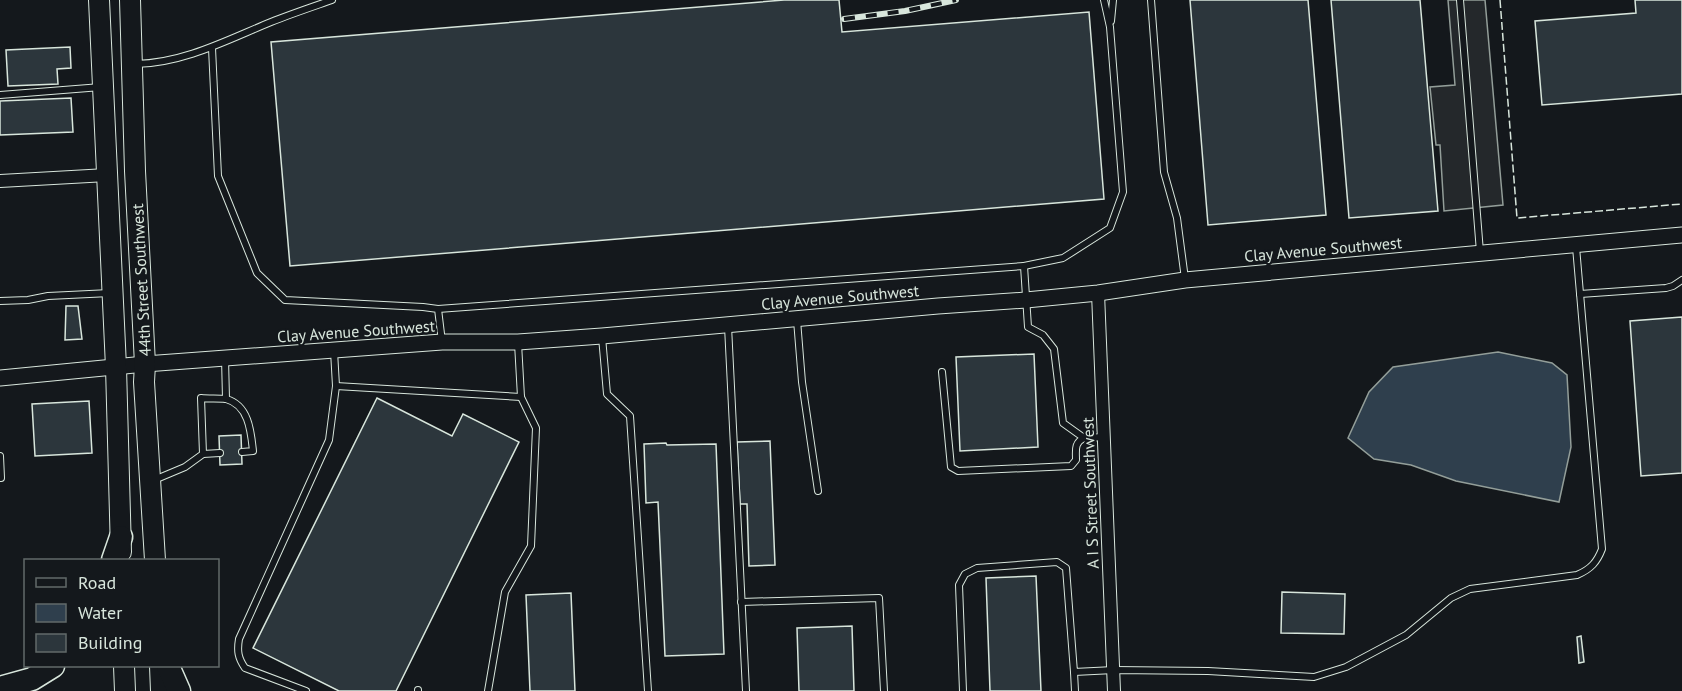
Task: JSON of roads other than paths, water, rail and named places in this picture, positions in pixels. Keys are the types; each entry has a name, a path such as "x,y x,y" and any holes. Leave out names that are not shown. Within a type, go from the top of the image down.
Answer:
{"highway":[{"path":"114,559 121,537"},
{"path":"0,688 32,679 51,667"},
{"path":"168,667 179,691"}],"main road":[{"name":"44th Street Southwest","path":"99,0 116,367 121,559"},
{"name":"44th Street Southwest","path":"130,0 144,382 155,559"},
{"path":"124,667 125,691"},
{"path":"160,667 161,691"}],"street":[{"path":"0,181 106,175"},
{"name":"Clay Avenue Southwest","path":"0,378 145,364 442,342 518,342 602,336 1026,300 1098,293 1185,280 1682,235"},
{"name":"A I S Street Southwest","path":"1098,293 1114,691"}],"lane":[{"path":"132,64 156,64 212,48 273,21 332,0"},
{"path":"212,48 218,176 257,273 285,300 438,309 1024,266 1063,258 1110,228 1123,192 1110,27 1104,0"},
{"path":"1110,27 1113,0"},
{"path":"1151,0 1164,172 1177,218 1185,280"},
{"path":"1460,0 1480,253"},
{"path":"0,95 103,87"},
{"path":"1074,672 1209,671 1314,677 1346,667 1406,634 1451,598 1470,589 1577,575 1589,570 1598,560 1602,549 1576,246"},
{"path":"1024,266 1028,327 1043,335 1054,349 1063,423 1084,438"},
{"path":"1580,294 1666,288 1682,280"},
{"path":"0,301 112,293"},
{"path":"438,309 442,342"},
{"path":"797,319 802,382 818,491"},
{"path":"728,325 746,691"},
{"path":"602,336 607,394 630,416 648,691"},
{"path":"488,691 505,592 531,546 536,428 521,397 518,342"},
{"path":"306,691 245,668 237,650 239,639 329,440 336,386 334,350"},
{"path":"225,358 226,399"},
{"path":"942,372 951,467 958,471 1071,466 1077,460 1078,441 1084,438 1104,437"},
{"path":"336,386 521,397"},
{"path":"203,454 201,398 226,399 245,415 250,426 253,451 242,452"},
{"path":"151,482 186,467 203,454 220,453"},
{"path":"0,456 1,478"},
{"path":"963,691 959,585 965,574 977,568 1057,562 1066,568 1075,691"},
{"path":"741,602 879,598 885,691"}],"water":[{"path":"1498,352 1552,363 1567,375 1571,447 1559,502 1456,481 1411,465 1374,459 1348,438 1369,392 1393,367"}],"railway":[{"path":"844,19 905,11 956,0"}]}
